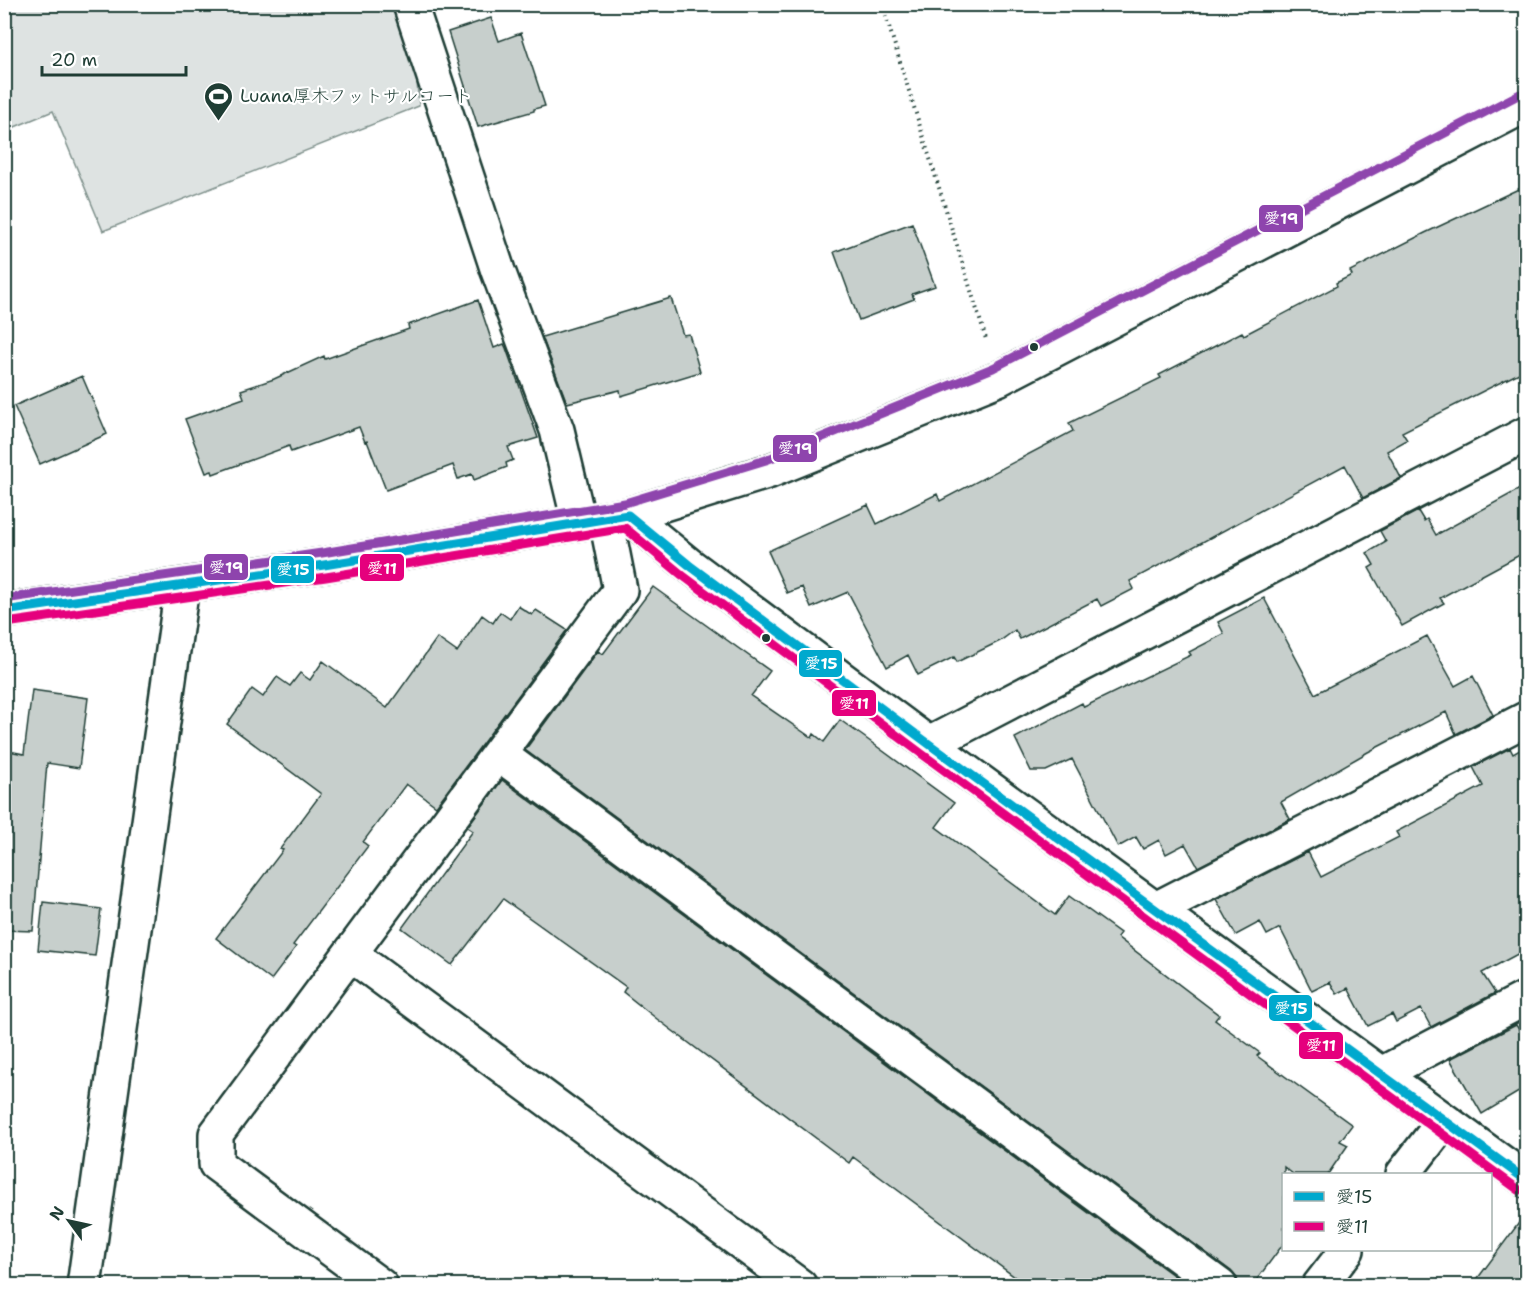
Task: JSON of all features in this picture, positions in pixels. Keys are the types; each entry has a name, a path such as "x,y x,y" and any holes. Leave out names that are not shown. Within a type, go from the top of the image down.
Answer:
{"street":[{"path":"381,1286 216,1164 216,1134 620,590 604,518 557,430 498,271 410,4"},
{"path":"4,611 324,565 604,518 770,471 998,379 1527,105"},
{"path":"929,744 1527,434"},
{"path":"604,518 689,565 929,744 1527,1180"},
{"path":"84,1286 182,586"},
{"path":"1156,909 1527,719"},
{"path":"499,754 1220,1286"},
{"path":"350,954 800,1286"},
{"path":"1381,1074 1527,998"},
{"path":"1404,1173 1444,1121"},
{"path":"1319,1286 1346,1251"}],"path":[{"path":"882,4 998,379"}],"shaded area":[{"name":"Luana厚木フットサルコート","path":"5,5 394,5 416,71 419,106 103,231 53,111 5,131"}],"building":[{"path":"491,18 499,41 521,33 545,106 478,127 448,32"},
{"path":"1527,185 1527,369 1402,432 1407,440 1387,451 1401,478 1363,498 1345,465 1130,581 1134,589 1101,606 1097,599 1020,639 1015,630 1000,641 957,662 954,657 918,675 908,655 887,667 848,592 811,608 802,587 787,593 768,551 868,505 877,524 937,494 940,501 1073,431 1069,423 1161,378 1159,375 1242,332 1244,335 1337,286 1336,283 1352,275 1350,271"},
{"path":"912,223 935,286 912,294 914,299 859,320 834,252"},
{"path":"671,298 683,335 689,334 700,372 621,396 620,390 567,403 542,337"},
{"path":"478,300 494,348 504,344 506,348 538,438 508,447 513,460 506,463 507,467 474,480 472,474 458,479 453,465 386,490 367,441 365,442 359,427 291,452 289,446 213,474 212,471 206,473 185,419 244,398 241,390 274,379 324,356 325,359 409,329 408,325"},
{"path":"82,376 107,434 40,464 14,406"},
{"path":"1527,485 1527,551 1440,598 1444,603 1402,626 1369,568 1374,565 1367,553 1386,542 1380,531 1418,511 1424,521 1427,519 1436,535"},
{"path":"653,587 770,671 751,696 812,738 814,734 824,742 840,720 864,737 954,803 936,827 1055,915 1069,896 1120,933 1117,937 1219,1015 1215,1020 1260,1053 1257,1056 1352,1125 1340,1141 1348,1145 1329,1173 1292,1173 1284,1167 1284,1173 1282,1173 1282,1246 1252,1286 1238,1286 1237,1278 1231,1271 525,750 598,651 603,654"},
{"path":"1264,598 1315,694 1427,636 1455,686 1473,676 1493,715 1456,734 1446,712 1368,752 1281,802 1290,819 1198,867 1185,844 1166,854 1159,840 1143,849 1136,837 1118,847 1072,759 1046,771 1031,771 1015,738 1082,703 1084,707 1191,655 1189,652 1224,634 1218,622"},
{"path":"518,606 532,615 536,610 567,630 436,806 406,784 363,842 368,846 293,945 296,947 271,980 216,938 283,850 280,849 321,794 227,724 252,689 263,697 277,677 290,686 300,673 310,680 323,661 387,708 437,638 457,652 482,615 493,623 500,612 510,619"},
{"path":"32,690 88,698 79,768 47,763 33,931 4,930 4,750 24,754"},
{"path":"1527,746 1527,949 1482,973 1495,993 1431,1027 1421,1009 1396,1022 1392,1014 1368,1026 1348,988 1337,994 1330,982 1312,991 1280,928 1267,935 1260,922 1236,935 1216,899 1308,852 1321,877 1399,837 1396,832 1483,786 1473,767 1510,748 1513,754"},
{"path":"502,780 1188,1286 1027,1286 853,1157 849,1163 657,1019 623,992 626,987 503,899 452,965 402,928 473,831 467,827"},
{"path":"43,902 101,909 95,956 38,950"},
{"path":"1516,1025 1527,1042 1527,1087 1482,1114 1450,1059"},
{"path":"1527,1212 1527,1286 1472,1286"}],"transit line":[{"name":"愛19","path":"4,599 322,553 625,503 766,460 993,368 1520,94"},
{"name":"愛15","path":"4,611 324,565 628,515 689,565 929,744 1526,1180"},
{"name":"愛11","path":"6,623 326,577 625,528 682,575 922,754 1519,1190"}],"place":[{"name":"Luana厚木フットサルコート","path":"219,122"}]}
